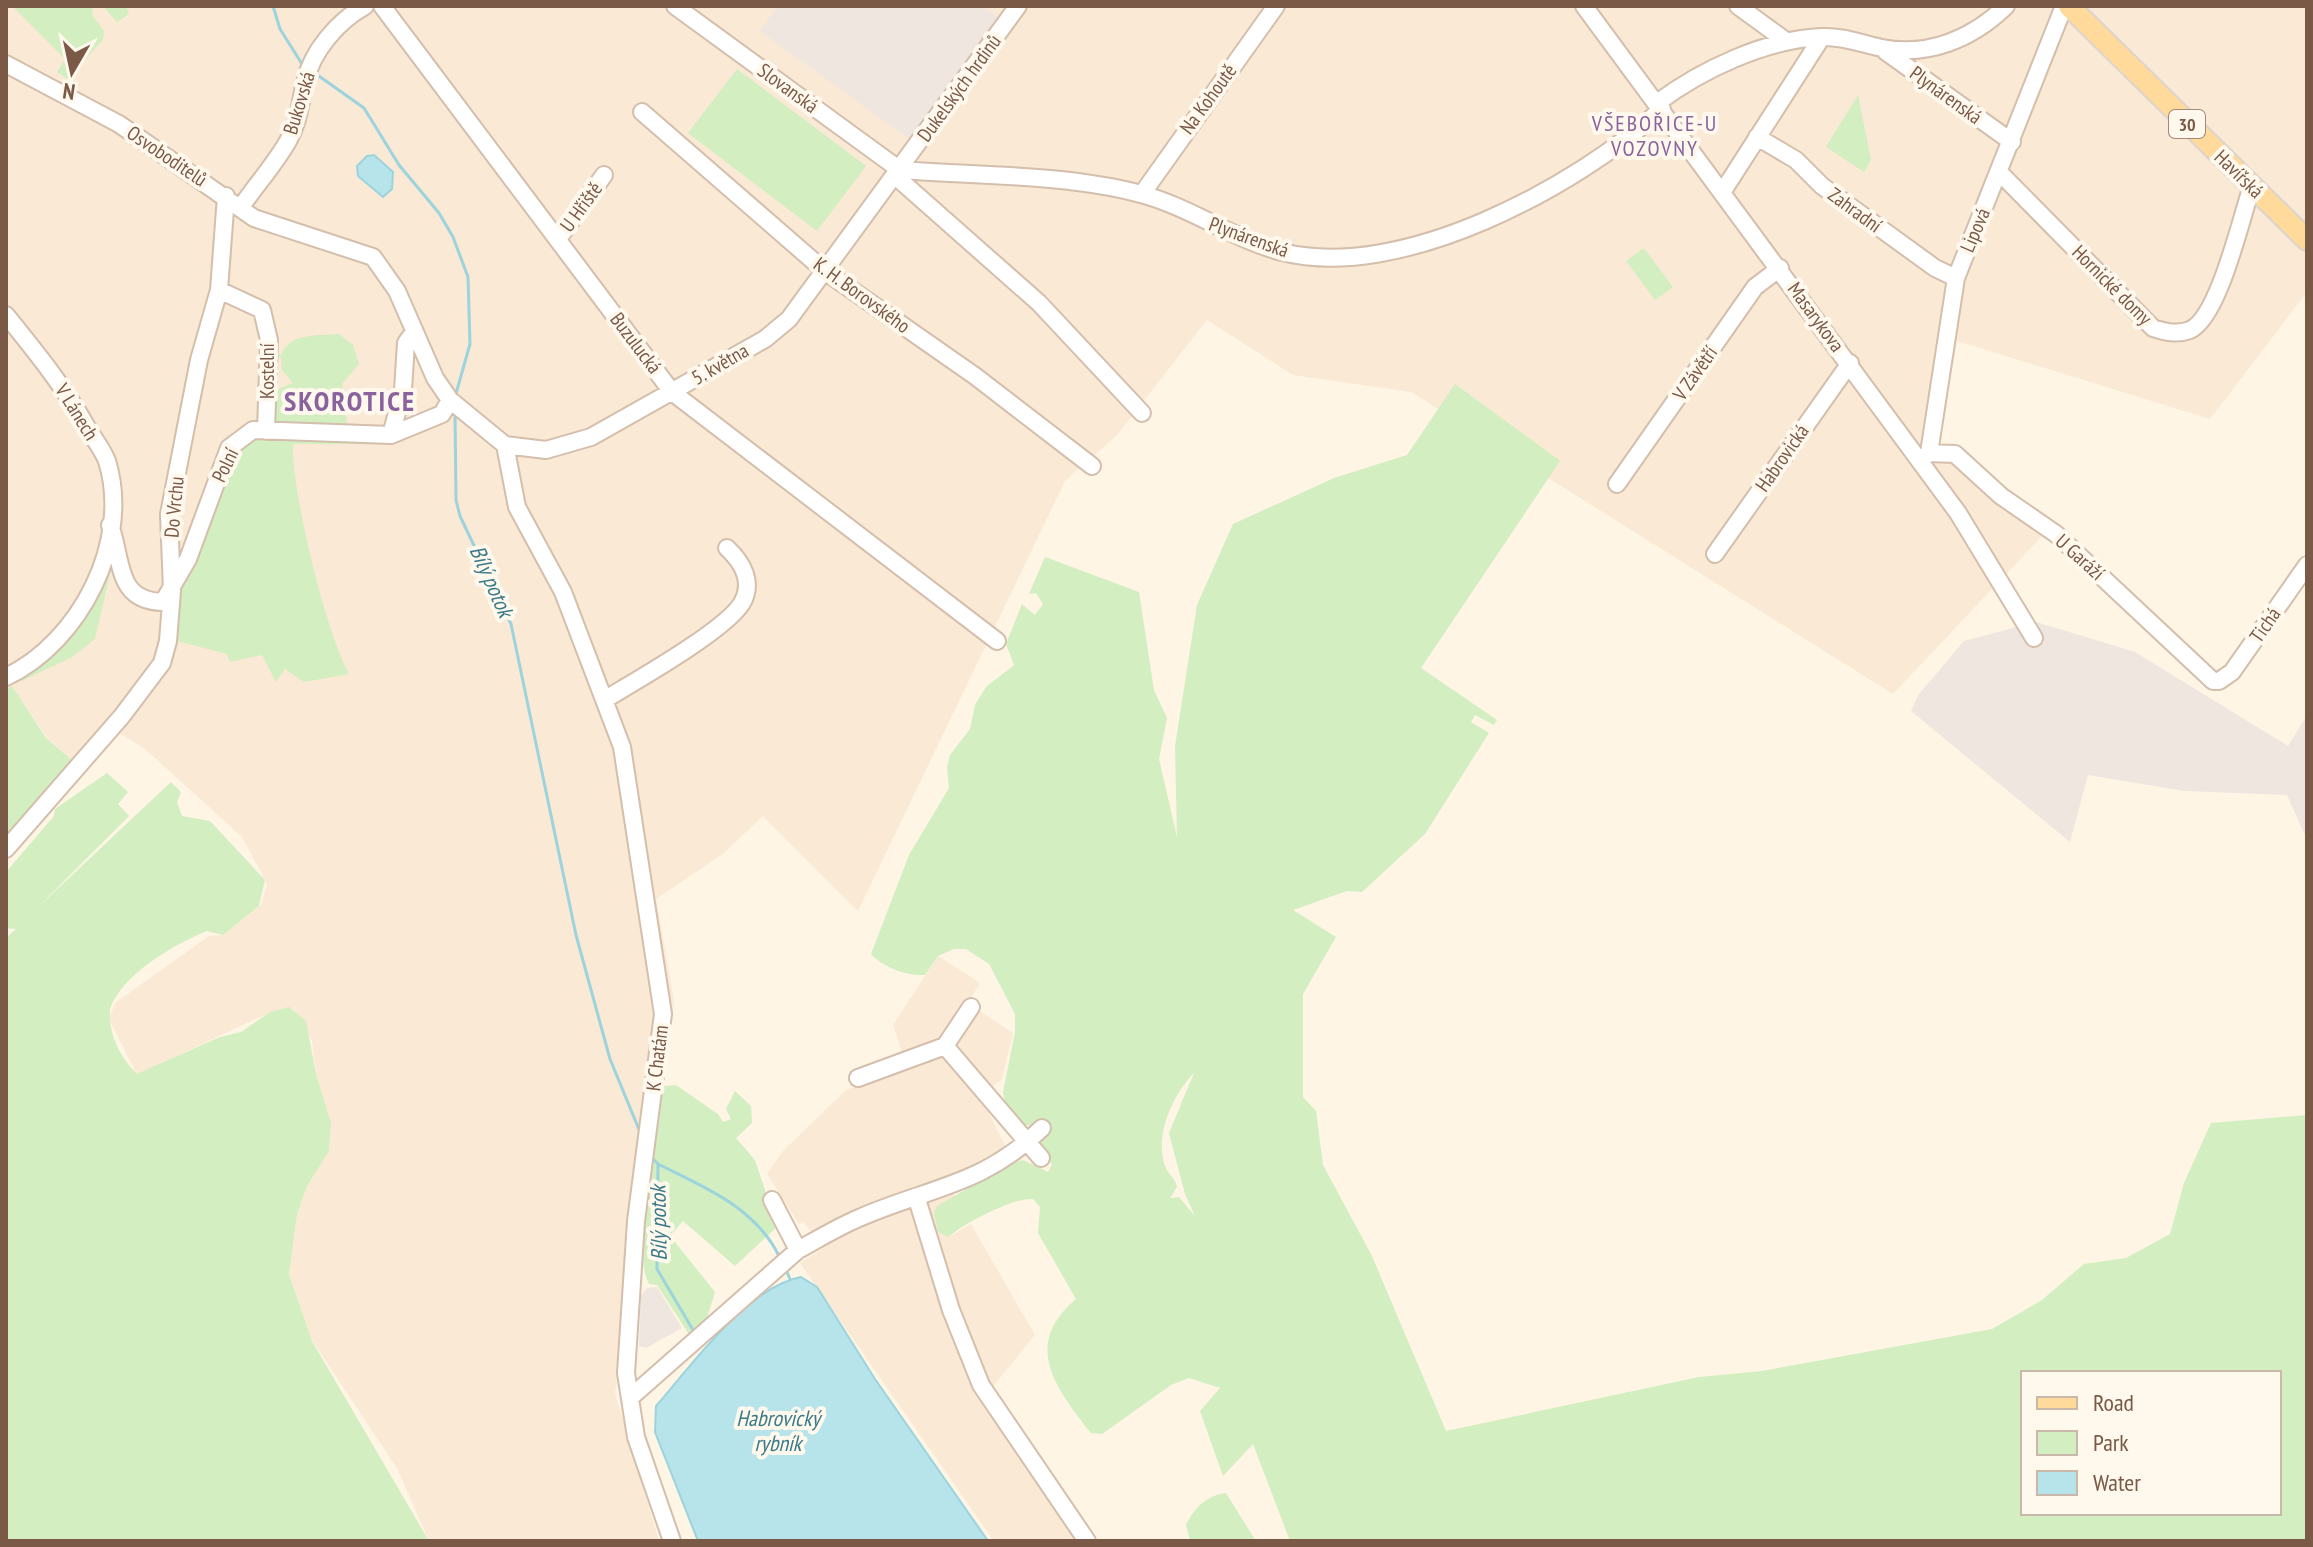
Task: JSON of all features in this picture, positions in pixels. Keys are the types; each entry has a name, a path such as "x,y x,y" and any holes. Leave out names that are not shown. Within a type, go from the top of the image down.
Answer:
{"main road":[{"name":"Havířská","path":"2066,6 2307,240"}],"street":[{"name":"Bukovská","path":"241,207 288,142 298,119 312,61 328,38 352,13 365,6"},
{"name":"Buzulucká","path":"382,6 672,392 997,641"},
{"name":"Slovanská","path":"675,6 900,170"},
{"name":"Dukelských hrdinů","path":"900,170 1018,6"},
{"name":"Na Kohoutě","path":"1142,194 1276,6"},
{"name":"Masarykova","path":"1584,6 1850,363 1924,457 2034,638"},
{"path":"1738,6 1786,41"},
{"name":"Plynárenská","path":"900,170 1084,185 1142,194 1281,252 1326,258 1348,256 1401,248 1451,234 1557,185 1625,142 1660,106 1733,61 1786,41 1822,37 1880,47 1929,50 1970,32 2006,6"},
{"name":"Lipová","path":"1924,457 1956,278 2066,6"},
{"path":"1723,191 1822,37"},
{"name":"Plynárenská","path":"1880,47 2012,142"},
{"name":"Osvoboditelů","path":"6,64 119,124 241,207"},
{"name":"K. H. Borovského","path":"642,112 826,272 975,376 1092,466"},
{"name":"Zahradní","path":"1757,137 1796,160 1822,186 1935,268 1956,278"},
{"path":"900,170 902,182 1039,303 1142,413"},
{"name":"5. května","path":"505,445 546,450 591,437 777,330 826,272 900,170"},
{"name":"Hornické domy","path":"1999,172 2153,328 2170,333 2190,329 2211,308 2252,186"},
{"name":"U Hřiště","path":"558,239 604,175"},
{"name":"Do Vrchu","path":"6,849 122,716 162,663 168,641 172,591 169,514 199,360 219,290 226,196"},
{"path":"241,207 254,218 373,257 397,291 435,378 454,403 505,445"},
{"name":"V Závětří","path":"1617,484 1755,287 1780,268"},
{"name":"Kostelní","path":"219,290 262,310 269,340 266,431"},
{"name":"V Lánech","path":"6,315 66,390 107,460 112,506 104,565 71,624 41,656 6,677"},
{"path":"391,435 391,423 403,390 406,343 413,333"},
{"name":"Habrovická","path":"1715,554 1850,363"},
{"name":"Polní","path":"172,591 229,448 253,430 391,435 442,414 454,403"},
{"name":"K Chatám","path":"505,445 517,507 563,592 622,747 663,1014 636,1221 626,1373 636,1437 672,1541"},
{"name":"U Garáží","path":"1924,457 1955,454 2001,496 2056,534 2206,677 2219,681"},
{"name":"V Lánech","path":"110,525 119,551 121,575 131,593 145,602 163,602 172,591"},
{"path":"604,700 684,651 742,603 748,580 739,559 727,548"},
{"name":"Tichá","path":"2219,681 2232,672 2307,565"},
{"path":"858,1078 945,1046 971,1007"},
{"path":"945,1046 1041,1158"},
{"path":"631,1397 798,1250 861,1217 980,1175 1028,1142 1042,1128"},
{"path":"917,1199 951,1310 981,1385 1087,1541"},
{"path":"772,1200 798,1250"}],"shaded area":[{"path":"6,6 2307,6 2307,292 2210,419 1957,341 1938,447 2044,534 1893,694 1411,392 1293,375 1207,320 1117,435 1065,481 858,911 763,816 724,853 656,899 674,1001 643,1225 615,1393 659,1541 429,1541 398,1470 310,1337 289,1275 297,1216 307,1186 329,1151 331,1123 316,1074 312,1040 293,1009 283,1008 255,1019 137,1075 109,1019 115,1003 209,936 223,935 261,905 267,885 262,874 242,837 145,749 106,725 72,760 47,738 12,687 6,690"},
{"path":"778,6 981,6 997,17 909,139 760,31"},
{"path":"2036,622 2135,652 2288,746 2307,715 2307,840 2287,795 2185,791 2088,775 2070,842 1911,711 1919,694 1964,641"},
{"path":"938,956 980,983 968,1003 1013,1033 1002,1079 980,1096 1006,1147 945,1178 956,1197 937,1206 949,1237 971,1224 1035,1335 982,1400 1079,1541 994,1541 800,1263 822,1249 804,1222 799,1224 767,1174 783,1151 846,1090 907,1067 893,1025"},
{"path":"657,1287 682,1328 646,1348 639,1346 641,1295 647,1288"}],"green space":[{"path":"12,6 126,6 129,14 117,22 104,7 93,7 92,15 104,31 103,40 67,79 57,72 65,59"},
{"path":"737,69 866,166 817,231 688,133"},
{"path":"1858,95 1871,160 1864,172 1826,147"},
{"path":"1644,248 1673,287 1655,300 1626,261"},
{"path":"339,334 353,345 359,364 342,384 348,432 269,428 271,392 293,383 282,370 281,358 271,353 281,355 291,342 298,339"},
{"path":"1455,384 1560,461 1421,668 1497,720 1494,725 1475,715 1471,722 1489,733 1425,834 1362,892 1347,891 1293,910 1336,937 1303,994 1303,1097 1316,1111 1323,1165 1372,1256 1446,1431 1699,1377 1762,1371 1992,1329 2042,1300 2084,1264 2126,1258 2170,1234 2184,1183 2211,1123 2307,1115 2307,1541 1290,1541 1253,1444 1223,1476 1200,1411 1220,1388 1189,1378 1171,1385 1102,1434 1091,1433 1056,1383 1050,1366 1050,1333 1076,1299 1038,1233 1040,1207 1033,1199 1014,1202 977,1219 949,1237 938,1232 934,1213 937,1206 1012,1163 1023,1160 1048,1172 1052,1164 1044,1154 1041,1141 1052,1126 1046,1119 1035,1126 1021,1125 1005,1105 1003,1092 1015,1032 1015,1014 989,964 966,949 954,949 938,956 925,975 895,970 871,954 909,855 949,788 947,767 950,755 970,729 975,705 986,687 1014,665 1006,644 1022,604 1035,615 1043,604 1036,593 1029,594 1045,557 1139,592 1154,690 1167,718 1159,759 1177,837 1175,746 1197,605 1233,524 1334,478 1407,455","holes":["1194,1073 1169,1133 1185,1194 1195,1216 1179,1197 1170,1198 1177,1187 1162,1154 1168,1116 1179,1092"]},
{"path":"255,433 385,444 293,444 298,494 312,561 330,627 349,674 304,682 285,669 276,682 262,655 230,662 227,654 177,641 177,593 233,450"},
{"path":"112,565 95,639 72,657 22,681 19,677 101,593"},
{"path":"12,686 46,738 72,760 6,837 6,690"},
{"path":"107,773 128,792 118,804 129,816 36,909 171,782 181,792 177,802 182,816 210,821 265,880 259,906 223,935 207,931 194,936 151,962 125,984 110,1009 113,1036 120,1053 137,1074 220,1037 241,1032 270,1012 289,1007 306,1021 316,1074 331,1123 329,1151 307,1186 297,1215 289,1275 312,1341 429,1541 6,1541 6,938 16,929 6,928 6,872 54,816 55,809"},
{"path":"665,1077 665,1086 676,1085 718,1114 723,1122 731,1119 726,1109 735,1091 751,1106 752,1123 736,1138 755,1160 777,1227 735,1266 683,1221 670,1236 715,1292 705,1324 690,1336 657,1285 649,1284 644,1267 644,1215"},
{"path":"1226,1493 1256,1541 1190,1541 1186,1525 1193,1513 1202,1503"}],"water":[{"path":"374,155 393,172 392,189 383,197 358,176 357,166 367,156"},
{"name":"Habrovický rybník","path":"801,1277 817,1287 875,1379 988,1541 698,1541 655,1432 656,1406 721,1330 741,1312 760,1296"}],"waterway":[{"name":"Bílý potok","path":"273,6 280,29 302,64"},
{"name":"Bílý potok","path":"316,74 364,108 399,165 439,213 453,237 468,277 470,344 455,397"},
{"name":"Bílý potok","path":"455,413 456,500 460,516 511,624 576,935 610,1059 640,1132"},
{"name":"Bílý potok","path":"651,1157 658,1164 657,1269 693,1330"},
{"path":"658,1164 710,1190 742,1211 769,1239 779,1256"},
{"path":"787,1272 790,1279"}],"district":[{"name":"VŠEBOŘICE-U VOZOVNY","path":"1655,136"},
{"name":"SKOROTICE","path":"350,400"}]}
